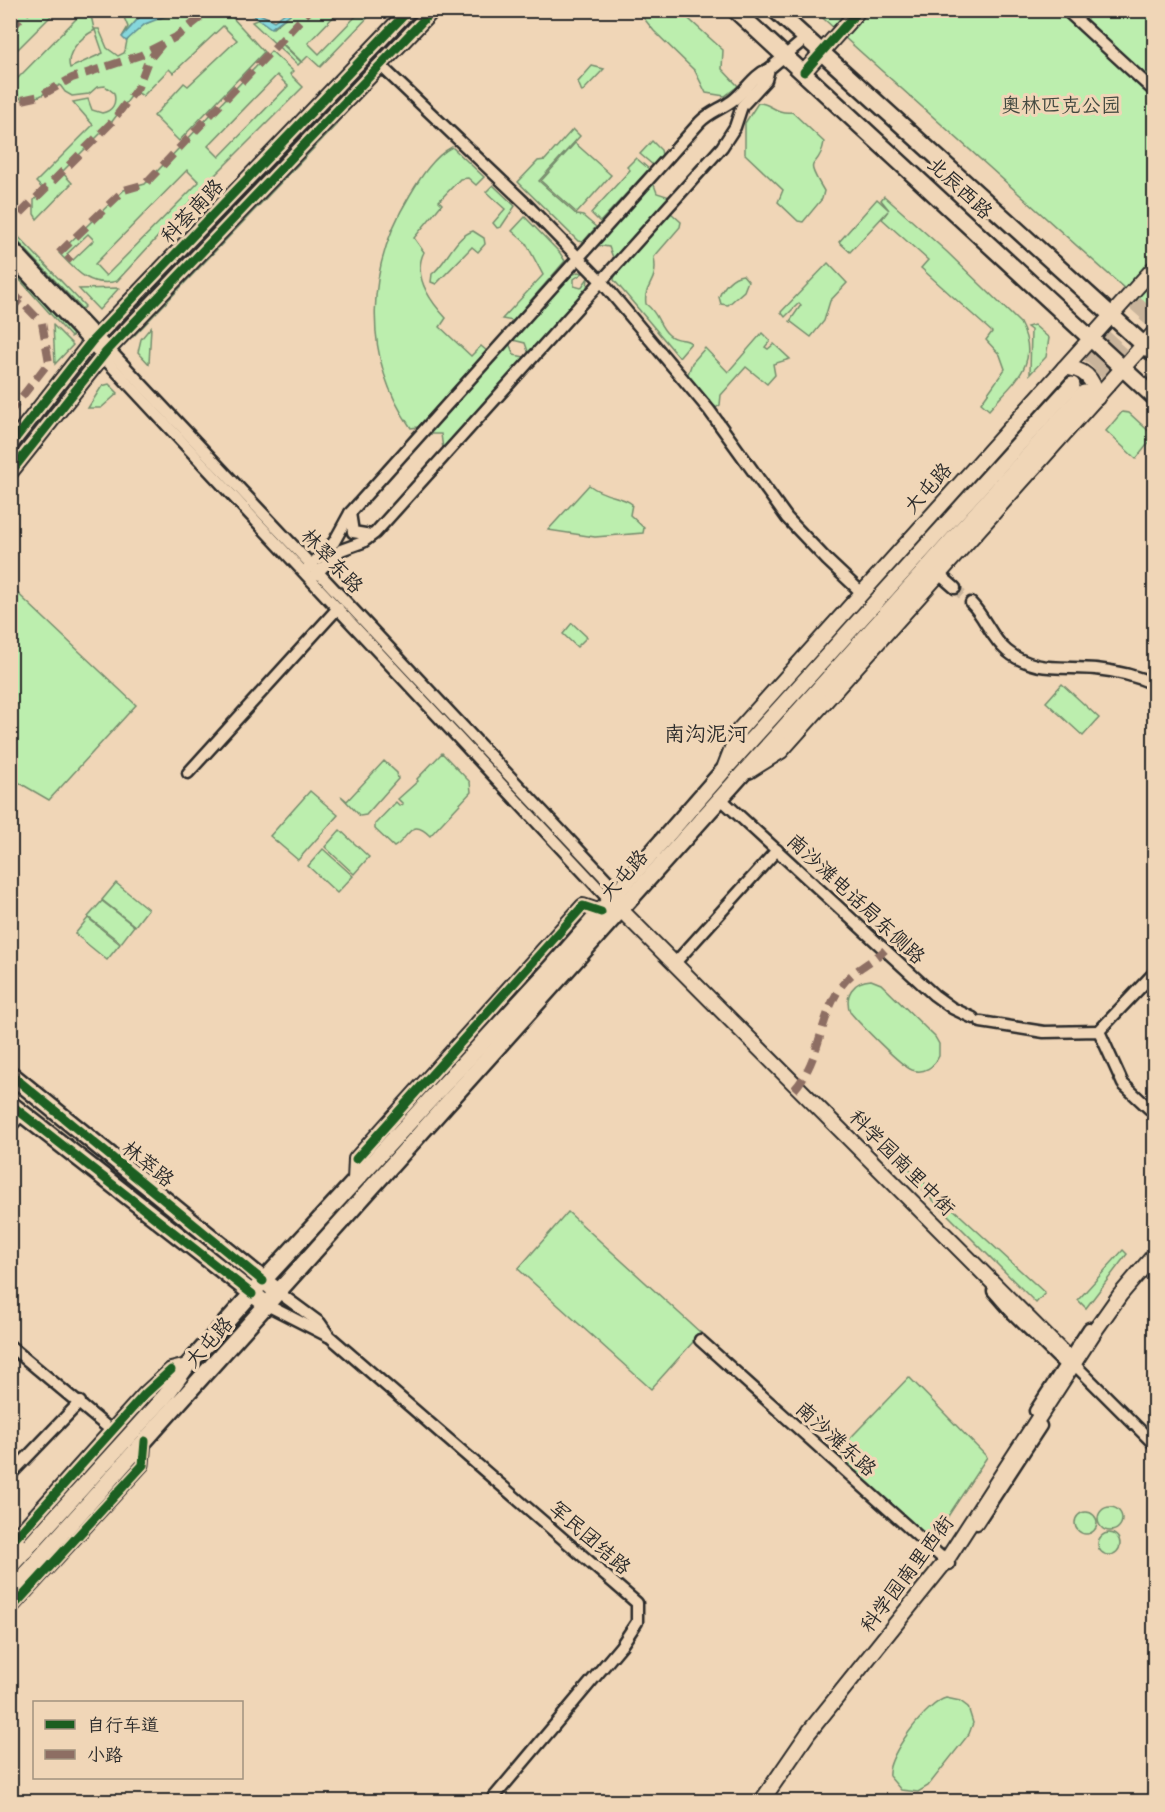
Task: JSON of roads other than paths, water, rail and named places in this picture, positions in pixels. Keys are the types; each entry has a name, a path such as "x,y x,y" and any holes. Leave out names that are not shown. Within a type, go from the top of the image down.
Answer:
{"main road":[{"name":"北辰西路","path":"735,10 1155,397"},
{"name":"北辰西路","path":"775,10 1112,315 1151,344"},
{"name":"大屯路","path":"10,1591 272,1299 616,904 723,771 1084,392"},
{"name":"大屯路","path":"10,1567 16,1545 166,1395 187,1366 355,1181 616,904 720,798 1084,392"},
{"name":"林萃路","path":"10,1074 263,1281 272,1299"},
{"name":"林萃路","path":"16,1109 252,1294 272,1299"},
{"path":"227,1275 238,1261"}],"street":[{"name":"科荟南路","path":"10,473 100,347 199,230 409,10"},
{"name":"科荟南路","path":"10,445 100,347 433,10"},
{"path":"804,72 859,10"},
{"path":"1066,10 1155,91"},
{"path":"311,572 334,542 350,513 700,122 720,106 731,102 758,74 769,69 806,38"},
{"path":"380,65 601,281 703,402 787,518 862,593"},
{"path":"311,572 341,550 372,536 722,147 737,122 742,106 766,80 769,69"},
{"path":"720,106 731,112 737,122"},
{"name":"林翠东路","path":"10,244 100,347"},
{"name":"林翠东路","path":"10,257 100,347 311,572 616,904"},
{"name":"大屯路","path":"723,771 739,730 1155,268"},
{"name":"大屯路","path":"739,777 781,751 939,573 1084,392 1124,369 1151,344"},
{"path":"1064,369 1077,368 1095,384 1084,392"},
{"path":"350,513 353,532 372,536"},
{"name":"林翠东路","path":"311,572 338,608 616,904"},
{"path":"939,573 955,588"},
{"path":"971,603 985,618 996,641 1023,662 1040,667 1096,669 1155,684"},
{"path":"188,773 338,608"},
{"name":"南沙滩电话局东侧路","path":"720,798 934,995 952,1008 977,1020 1044,1032 1099,1031"},
{"path":"676,962 777,850"},
{"path":"616,904 974,1270 1013,1314 1073,1364"},
{"name":"科学园南里中街","path":"616,904 1155,1444"},
{"path":"1155,973 1099,1031 1123,1084 1155,1113"},
{"path":"10,1127 16,1109"},
{"path":"1073,1364 1113,1293 1155,1246"},
{"name":"科学园南里西街","path":"761,1802 809,1732 945,1560 1119,1295 1155,1255"},
{"path":"1073,1364 1155,1264"},
{"name":"军民团结路","path":"272,1299 320,1323 329,1336"},
{"name":"军民团结路","path":"272,1299 329,1336 637,1603 637,1622 621,1646 490,1802"},
{"name":"南沙滩东路","path":"700,1340 945,1560"},
{"path":"10,1346 112,1431"},
{"path":"16,1545 112,1431 171,1370 187,1366"},
{"path":"10,1475 80,1402"},
{"path":"10,1610 142,1465 145,1441"},
{"path":"754,1802 798,1737 945,1560"},
{"path":"767,1802 814,1735 945,1560"}],"water":[{"path":"145,11 179,11 145,24 126,41 122,37"},
{"path":"241,11 254,11 274,21 288,11 294,11 271,28 251,14"}],"tunnel":[{"path":"1074,382 1154,293"},
{"path":"1084,393 1154,314"},
{"path":"955,588 971,603"}],"district":[{"name":"南沟泥河","path":"706,734"}],"park label":[{"name":"奥林匹克公园","path":"1061,105"}]}
